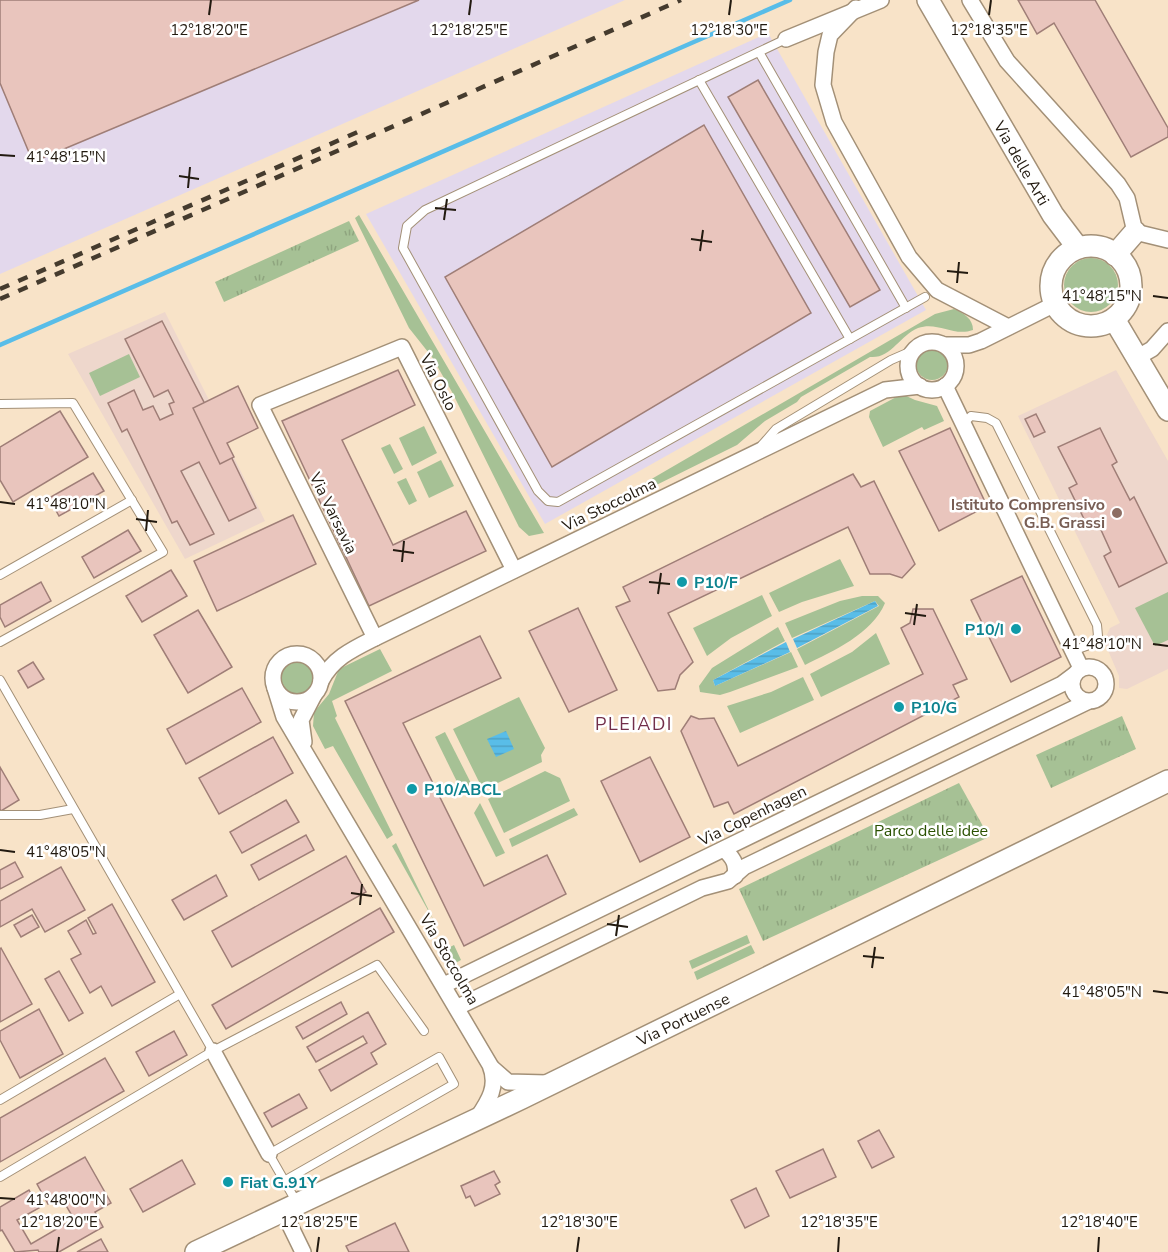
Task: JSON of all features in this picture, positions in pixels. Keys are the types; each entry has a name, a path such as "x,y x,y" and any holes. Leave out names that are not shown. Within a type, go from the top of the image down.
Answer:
{"street":[{"path":"786,39 856,8 881,0"},
{"name":"Via delle Arti","path":"928,0 1053,215 1078,248"},
{"path":"969,0 1008,61 1118,184 1127,198 1135,232"},
{"path":"856,8 830,35 823,85 834,122 931,294 1008,327"},
{"path":"1135,232 1168,240"},
{"path":"1115,255 1135,232"},
{"path":"1097,247 1115,255 1129,274 1131,287 1123,310 1114,319 1093,326 1070,321 1055,304 1051,291 1052,277 1057,265 1066,255 1078,248 1097,247"},
{"path":"981,341 962,358 954,377 945,386 929,389 920,386 911,376 908,366 914,350 928,342 969,345 1055,304"},
{"path":"1114,319 1168,410"},
{"path":"1138,357 1166,339"},
{"path":"945,345 953,353 957,368"},
{"name":"Via Oslo","path":"260,405 402,347 514,570"},
{"name":"Via Stoccolma","path":"885,390 908,366"},
{"name":"Via Stoccolma","path":"321,681 328,667 348,651 885,390 920,386"},
{"path":"945,386 1072,651 1077,672 1072,689 1087,702"},
{"name":"Via Varsavia","path":"260,405 375,638"},
{"name":"Via Stoccolma","path":"310,658 348,651"},
{"path":"295,654 310,658 319,668 321,681 314,695 308,700 292,702 285,699 275,688 273,673 281,660 295,654"},
{"path":"458,1007 715,884 728,881 744,867 1102,695 1106,684 1105,677 1096,668 1077,672"},
{"name":"Via Copenhagen","path":"444,985 1062,684 1077,672"},
{"name":"Via Stoccolma","path":"275,688 284,717 458,1007 489,1065 495,1079 487,1104 476,1120"},
{"name":"Via Stoccolma","path":"304,748 301,720 314,695"},
{"name":"Via Portuense","path":"196,1252 476,1120 1168,781"},
{"path":"724,849 733,858 736,866 735,876"},
{"path":"706,857 705,869 715,884"},
{"path":"213,1051 269,1154"},
{"name":"Via Stoccolma","path":"489,1065 500,1078 516,1084 556,1081"},
{"path":"290,1207 303,1252"}],"lane":[{"path":"786,39 425,210 407,226 403,248 538,491 548,501 566,500 931,294"},
{"path":"759,52 906,308"},
{"path":"699,80 850,339"},
{"path":"755,453 776,429 891,360 914,350"},
{"path":"0,404 73,403 163,552 0,642"},
{"path":"963,424 971,416 987,418 996,423 1097,625 1098,636 1092,644 1072,651"},
{"path":"0,575 132,500"},
{"path":"0,680 213,1051"},
{"path":"0,815 40,815 73,808"},
{"path":"0,1177 213,1051 376,965 424,1031"},
{"path":"0,1100 180,994"},
{"path":"284,1181 454,1084 439,1057 269,1154 284,1181 290,1207"}],"shaded area":[{"path":"0,0 625,0 0,274"},
{"path":"768,33 926,310 545,524 366,214"},
{"path":"165,312 209,400 238,386 258,428 227,443 265,521 185,559 68,354"},
{"name":"Istituto Comprensivo G.B. Grassi","path":"1116,370 1168,461 1168,669 1127,689 1119,688 1119,676 1104,641 1110,628 1120,623 1018,416"}],"green space":[{"path":"359,215 544,533 529,536 519,527 452,392 432,357 409,328 355,218"},
{"path":"349,221 359,241 224,302 215,282"},
{"path":"1086,258 1096,258 1106,262 1114,270 1118,285 1114,300 1106,308 1096,312 1086,312 1076,308 1068,300 1064,290 1064,280 1068,270 1076,262"},
{"path":"954,309 967,317 973,330 959,332 932,326 918,328 890,351 877,357 870,357 801,397 797,402 765,421 737,445 618,504 612,502 935,314"},
{"path":"932,348 943,353 948,364 943,375 932,380 921,375 916,364 921,353"},
{"path":"129,354 140,377 100,396 89,373"},
{"path":"902,394 937,406 944,421 924,430 922,427 883,447 869,417 870,411"},
{"path":"424,426 437,453 412,466 399,438"},
{"path":"390,444 403,469 394,474 381,448"},
{"path":"441,460 454,486 429,498 417,472"},
{"path":"406,478 417,501 409,505 397,482"},
{"path":"840,559 854,586 802,602 779,612 769,593"},
{"path":"1168,592 1168,640 1155,646 1135,608"},
{"path":"762,595 772,616 731,638 707,656 693,628"},
{"path":"862,596 878,596 885,603 871,624 851,640 805,665 797,649 879,606 875,601 792,638 785,623 840,601"},
{"path":"778,627 785,641 713,680 715,686 791,652 798,667 720,695 700,692 699,686 712,668"},
{"path":"876,633 890,664 821,697 810,674 852,652"},
{"path":"380,649 392,671 332,701 337,716 335,718 393,835 387,839 333,746 325,749 313,726 314,712 329,694 339,669"},
{"path":"297,662 308,667 313,678 308,689 297,694 286,689 281,678 286,667"},
{"path":"803,677 814,700 740,733 727,706 771,692"},
{"path":"519,697 545,748 541,755 542,762 483,790 453,729"},
{"path":"1122,716 1136,749 1051,788 1036,755"},
{"path":"445,732 476,793 470,796 461,790 435,737"},
{"path":"545,771 560,778 570,801 504,833 488,799"},
{"name":"Parco delle idee","path":"959,783 989,837 763,941 739,889"},
{"path":"480,803 505,853 496,857 474,813"},
{"path":"574,808 578,815 512,847 509,839"},
{"path":"396,843 434,921 392,846"},
{"path":"747,935 750,943 692,969 689,961"},
{"path":"441,937 450,947 454,945 461,960 452,965 446,964 433,942"},
{"path":"751,945 755,953 697,980 694,972"}],"water":[{"path":"875,601 878,606 797,648 793,639"},
{"path":"786,642 790,652 715,686 713,680"},
{"path":"506,731 514,749 496,757 487,739"}],"building":[{"path":"0,0 419,0 33,162 0,83"},
{"path":"1018,0 1095,0 1168,128 1168,137 1131,157 1054,23 1037,34"},
{"path":"758,80 880,290 850,307 728,97"},
{"path":"704,125 811,313 552,467 445,277"},
{"path":"162,321 205,404 218,421 224,442 256,508 229,521 199,462 181,471 214,534 190,545 177,521 172,523 127,429 122,432 108,403 134,390 143,410 153,406 160,420 173,414 169,404 174,402 168,390 154,397 125,339"},
{"path":"398,370 415,405 342,440 393,545 466,511 486,551 369,606 282,421"},
{"path":"238,386 258,428 227,443 234,457 220,464 193,408"},
{"path":"60,411 88,457 13,502 0,480 0,447"},
{"path":"1036,414 1045,432 1034,437 1025,419"},
{"path":"950,428 987,506 939,531 899,451"},
{"path":"1100,428 1117,462 1112,465 1130,500 1134,497 1167,563 1119,587 1104,556 1111,552 1096,519 1086,523 1069,488 1077,484 1058,447"},
{"path":"93,473 104,491 59,516 49,498"},
{"name":"P10/F","path":"853,474 861,487 874,481 915,564 902,578 890,574 870,574 848,527 668,613 693,662 680,675 675,689 658,691 616,607 630,601 623,587"},
{"path":"293,515 316,564 217,611 194,561"},
{"path":"128,530 141,551 94,578 82,557"},
{"path":"171,570 187,596 142,622 126,596"},
{"name":"P10/I","path":"1022,576 1061,657 1011,682 971,600"},
{"path":"41,582 51,601 5,627 0,617 0,605"},
{"path":"578,608 617,690 569,712 529,631"},
{"name":"P10/G","path":"913,609 933,609 967,679 953,685 959,697 734,814 728,802 714,807 681,731 691,716 699,719 714,718 738,766 923,674 901,628 910,623"},
{"path":"198,610 232,667 188,693 154,635"},
{"name":"P10/ABCL","path":"480,636 501,678 403,723 484,886 547,855 566,894 464,946 345,701"},
{"path":"33,662 44,679 28,688 18,671"},
{"path":"242,688 261,722 186,764 167,729"},
{"path":"273,737 293,773 219,814 199,778"},
{"path":"650,757 690,837 640,862 601,781"},
{"path":"0,767 19,800 1,811 0,809"},
{"path":"286,800 299,822 242,853 230,832"},
{"path":"306,835 314,850 259,880 251,865"},
{"path":"346,856 366,892 232,967 212,931"},
{"path":"15,862 23,877 0,889 0,870"},
{"path":"61,867 85,910 45,932 32,909 0,927 0,901"},
{"path":"216,875 227,896 184,920 172,900"},
{"path":"112,904 155,982 112,1006 101,986 90,993 71,959 81,954 68,931 86,920 93,934 96,933 88,918"},
{"path":"380,908 394,932 226,1029 212,1005"},
{"path":"32,915 39,927 21,937 14,925"},
{"path":"0,949 32,1004 0,1022"},
{"path":"59,971 83,1013 69,1021 45,979"},
{"path":"341,1002 347,1014 303,1039 296,1027"},
{"path":"39,1009 63,1054 20,1078 0,1040 0,1031"},
{"path":"368,1012 386,1044 371,1053 377,1064 331,1091 319,1070 367,1043 363,1036 316,1062 307,1047"},
{"path":"174,1031 187,1055 149,1076 136,1052"},
{"path":"105,1058 124,1091 0,1162 0,1118"},
{"path":"299,1094 307,1108 272,1127 264,1113"},
{"path":"879,1130 894,1157 872,1168 858,1141"},
{"path":"823,1149 836,1177 790,1198 776,1171"},
{"path":"85,1157 111,1203 95,1212 103,1227 59,1252 39,1252 38,1250 15,1252 2,1230 0,1231 0,1207 29,1190 39,1208 17,1220 31,1244 74,1219 61,1197 48,1204 37,1184"},
{"path":"182,1160 195,1184 143,1212 130,1189"},
{"path":"494,1171 500,1182 495,1185 500,1194 475,1206 470,1196 466,1198 461,1186"},
{"path":"756,1188 769,1216 745,1228 731,1200"},
{"path":"395,1223 409,1252 349,1252 346,1246"},
{"path":"101,1239 108,1252 77,1252"}],"waterway":[{"path":"0,345 790,0"}],"railway":[{"path":"0,299 681,0"},
{"path":"0,289 360,131"}],"place":[{"name":"Istituto Comprensivo G.B. Grassi","path":"1117,513"},
{"name":"P10/F","path":"682,582"},
{"name":"P10/I","path":"1016,629"},
{"name":"P10/G","path":"899,707"},
{"name":"P10/ABCL","path":"412,789"},
{"name":"Fiat G.91Y","path":"228,1182"}],"district":[{"name":"PLEIADI","path":"634,724"}]}
